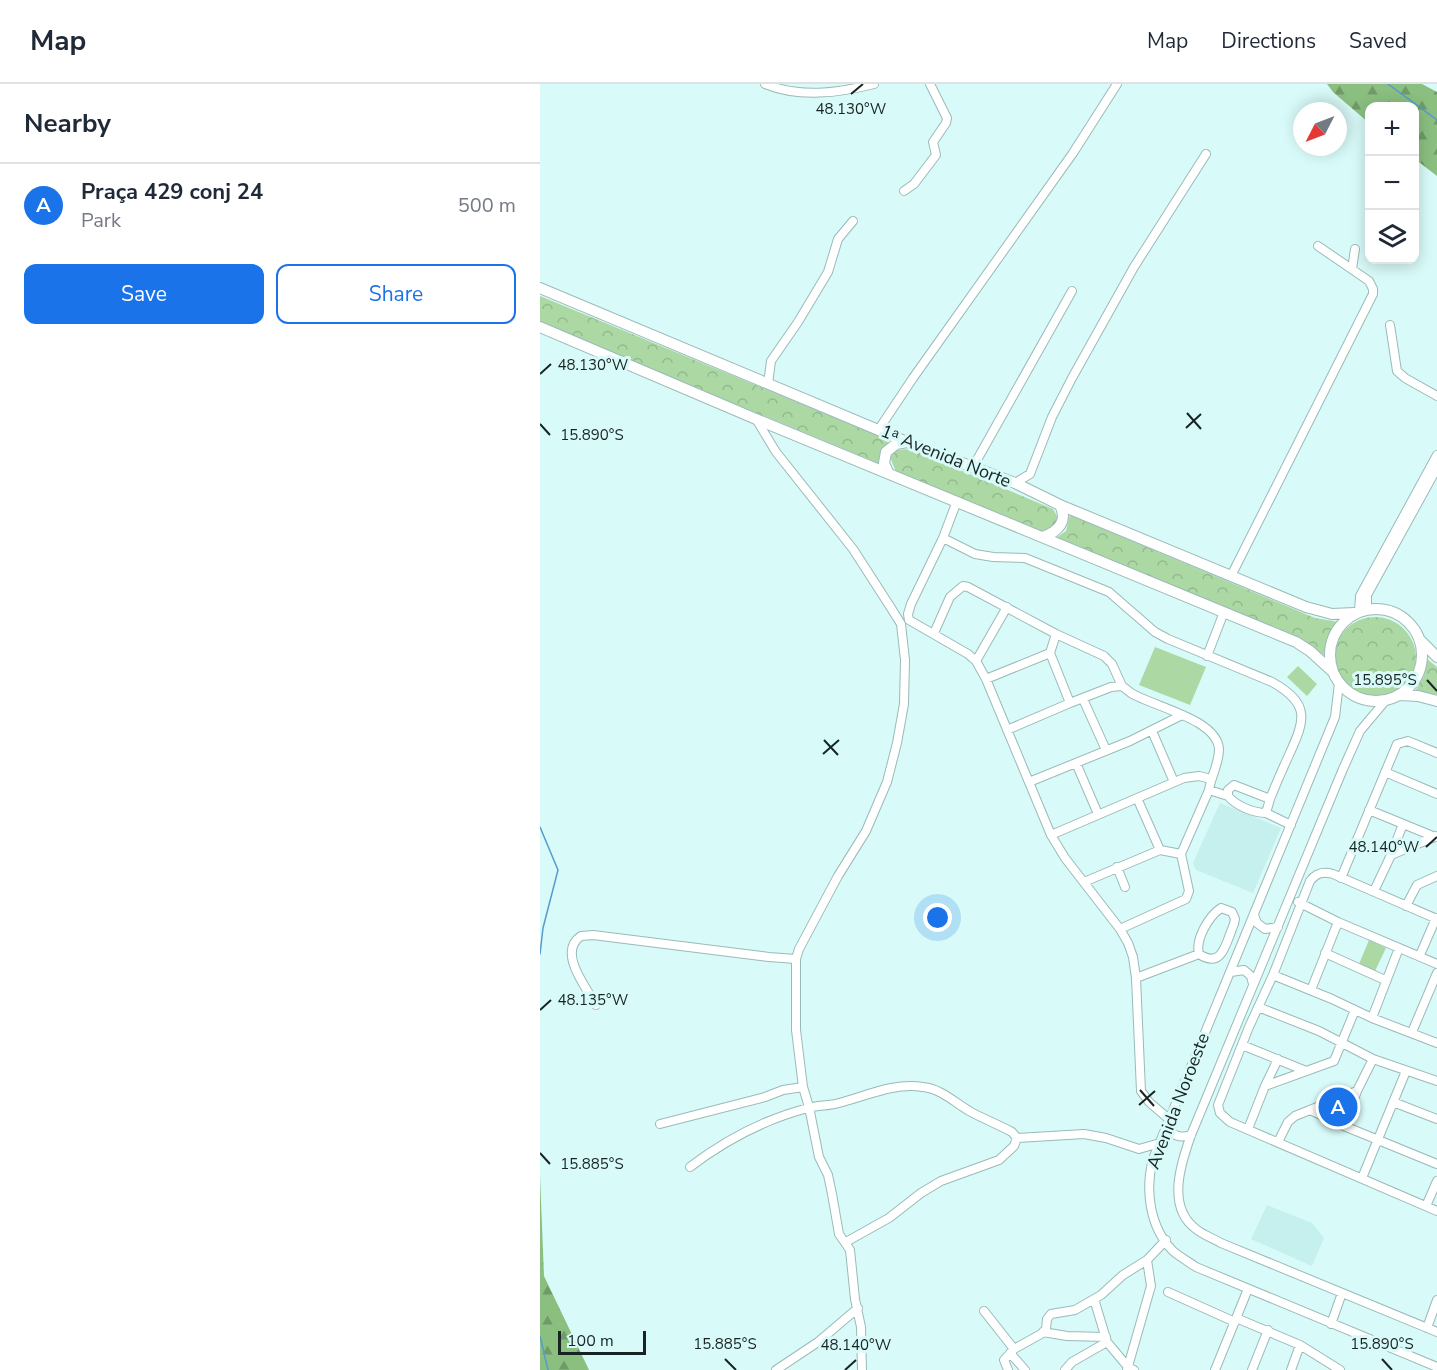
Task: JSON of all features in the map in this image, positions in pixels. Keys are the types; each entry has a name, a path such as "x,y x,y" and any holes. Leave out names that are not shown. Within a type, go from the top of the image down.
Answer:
{"main road":[{"name":"1ᵃ Avenida Norte","path":"540,288 907,442 1015,483 1313,610 1332,614 1361,611"},
{"name":"1ᵃ Avenida Norte","path":"540,327 756,419 1296,642 1311,651 1332,671"},
{"path":"888,472 884,464 886,452 892,446 907,442"},
{"path":"1043,537 1054,533 1061,525 1064,517 1060,504"},
{"path":"1400,695 1412,684 1420,671 1423,656 1420,640 1414,628 1405,618 1381,608 1361,611 1343,621 1330,645 1329,658 1332,671 1348,692 1360,699 1373,701 1386,700 1400,695 1418,696 1437,701"},
{"path":"1420,640 1437,657"}],"street":[{"path":"765,84 788,91 819,92 841,91 874,84"},
{"path":"904,190 914,184 936,155 933,142 947,121 946,114 930,84"},
{"path":"879,429 912,378 1073,153 1117,84"},
{"path":"1015,483 1030,474 1052,417 1072,378 1134,267 1206,154"},
{"path":"768,384 771,362 828,272 838,239 853,221"},
{"path":"1231,576 1373,294 1372,284 1318,246"},
{"path":"1352,269 1355,249"},
{"path":"973,467 1072,291"},
{"path":"1390,325 1397,370 1406,378 1437,396"},
{"path":"756,419 776,452 853,549 905,622 934,633 976,661 1052,835 1065,858 1120,929 1128,943 1136,978 1141,1091 1169,1123 1172,1133 1178,1137 1191,1135"},
{"path":"1361,611 1360,596 1437,455"},
{"path":"1361,611 1367,594 1437,468"},
{"path":"1030,474 1036,492"},
{"path":"862,1370 861,1327 850,1250 839,1234 828,1175 815,1144 803,1087 796,1030 796,959 799,949 838,876 866,831 887,782 904,704 905,622 957,501"},
{"path":"943,538 975,554 993,558 1025,558 1110,592 1155,632 1272,682 1287,691 1300,704 1302,724 1266,813"},
{"path":"934,633 950,597 963,586 975,590 1056,634 1104,656 1112,664 1122,686 1141,699 1201,725 1216,738 1219,746 1218,761 1209,790 1181,854 1188,884 1186,898 1178,904 1120,929"},
{"path":"976,661 1007,607"},
{"path":"1207,656 1224,612"},
{"path":"1056,634 1050,652 1070,703"},
{"path":"986,680 1050,652"},
{"name":"Avenida Noroeste","path":"1339,683 1335,717 1160,1143 1150,1170 1148,1192 1157,1224 1173,1251 1196,1267 1437,1367"},
{"path":"1007,730 1111,687 1122,686"},
{"path":"1083,699 1106,750"},
{"name":"Avenida Noroeste","path":"1386,700 1360,731 1191,1135 1178,1176 1178,1190 1181,1208 1194,1228 1221,1243 1437,1332"},
{"path":"1029,782 1152,731 1182,715"},
{"path":"1152,731 1174,782"},
{"path":"1341,878 1395,747 1404,741 1412,742 1437,753"},
{"path":"1076,763 1098,814"},
{"path":"1385,772 1437,794"},
{"path":"1052,835 1174,782 1191,777 1211,779"},
{"path":"1228,796 1228,790 1234,785 1270,799"},
{"path":"1209,790 1228,796 1240,806 1266,813 1291,825"},
{"path":"1137,798 1160,850"},
{"path":"1369,810 1436,837"},
{"path":"1374,891 1403,824"},
{"path":"1391,855 1436,837"},
{"path":"1084,882 1160,850 1181,854"},
{"path":"1117,867 1125,886"},
{"path":"1419,956 1436,918 1324,872 1314,875 1242,1045 1218,1109 1230,1122 1437,1211"},
{"path":"1406,906 1417,885 1437,876"},
{"path":"1290,898 1338,922 1437,964"},
{"path":"1136,978 1199,954 1212,960 1220,956 1235,919 1230,910 1221,908 1211,917 1199,943 1199,954"},
{"path":"1254,915 1257,923 1265,929 1278,927"},
{"path":"1311,990 1338,922"},
{"path":"596,1005 571,956 572,945 581,936 593,935 796,959"},
{"path":"1372,1018 1399,948"},
{"path":"1325,953 1385,980"},
{"path":"1231,972 1244,970 1251,976 1253,985"},
{"path":"1412,1032 1437,973"},
{"path":"1273,975 1372,1018 1437,1043"},
{"path":"1426,999 1437,994"},
{"path":"1258,1007 1341,1042 1373,1059 1437,1081"},
{"path":"1265,1086 1334,1061 1355,1010"},
{"path":"1242,1045 1306,1071"},
{"path":"1248,1129 1278,1059"},
{"path":"1344,1126 1357,1091 1373,1059"},
{"path":"1362,1178 1406,1071"},
{"path":"690,1167 769,1121 809,1107 829,1106 906,1086 922,1086 941,1093 970,1112 1012,1132 1017,1138"},
{"path":"660,1124 765,1097 783,1090 803,1087"},
{"path":"1278,1142 1288,1122 1295,1116 1357,1091"},
{"path":"1393,1102 1437,1119"},
{"path":"1310,1110 1437,1164"},
{"path":"1017,1138 1044,1138 1072,1134 1106,1138 1139,1149 1160,1143"},
{"path":"846,1242 889,1218 933,1186 999,1160 1014,1146 1017,1138"},
{"path":"1426,1206 1437,1181"},
{"path":"1008,1370 1004,1360 1012,1351 1043,1332 1047,1318 1051,1314 1075,1310 1095,1299 1113,1286 1123,1275 1147,1260 1166,1240"},
{"path":"1130,1369 1151,1286 1147,1260"},
{"path":"1215,1370 1248,1289"},
{"path":"1168,1292 1235,1320 1268,1330 1300,1345 1329,1367 1340,1370"},
{"path":"1331,1324 1342,1293"},
{"path":"1095,1299 1107,1339 1130,1369"},
{"path":"1427,1328 1437,1300"},
{"path":"776,1370 818,1342 858,1308"},
{"path":"984,1311 1025,1370"},
{"path":"1252,1370 1268,1330"},
{"path":"1043,1332 1107,1339"},
{"path":"1065,1370 1072,1362 1107,1339"},
{"path":"1291,1370 1300,1345"}],"shaded area":[{"path":"1220,803 1281,828 1253,893 1196,870 1193,863"},
{"path":"1267,1205 1312,1223 1324,1238 1312,1266 1251,1239"}],"green space":[{"path":"1327,84 1422,84 1437,92 1437,176 1419,162 1419,102 1365,102 1365,120"},
{"path":"540,296 896,443 880,464 540,323"},
{"path":"910,449 1053,509 1058,518 1057,526 1042,533 896,472 890,457 897,450"},
{"path":"1070,515 1315,618 1339,622 1327,641 1324,655 1302,641 1056,538 1066,531"},
{"path":"1375,617 1391,620 1404,629 1413,642 1416,658 1413,674 1404,687 1391,696 1375,699 1359,696 1346,687 1337,674 1334,658 1337,642 1346,629 1359,620"},
{"path":"1155,647 1206,667 1190,705 1139,685"},
{"path":"1427,659 1437,667 1437,695 1415,691 1424,676"},
{"path":"1298,666 1317,684 1307,696 1287,677"},
{"path":"1369,940 1386,948 1375,971 1359,964"},
{"path":"540,1175 544,1276 589,1370 540,1370"}],"waterway":[{"path":"1388,84 1437,120"},
{"path":"540,827 558,870 543,928 540,954"},
{"path":"540,1336 548,1370"}],"place":[{"name":"Praça 429 conj 24","path":"1338,1107"}]}
